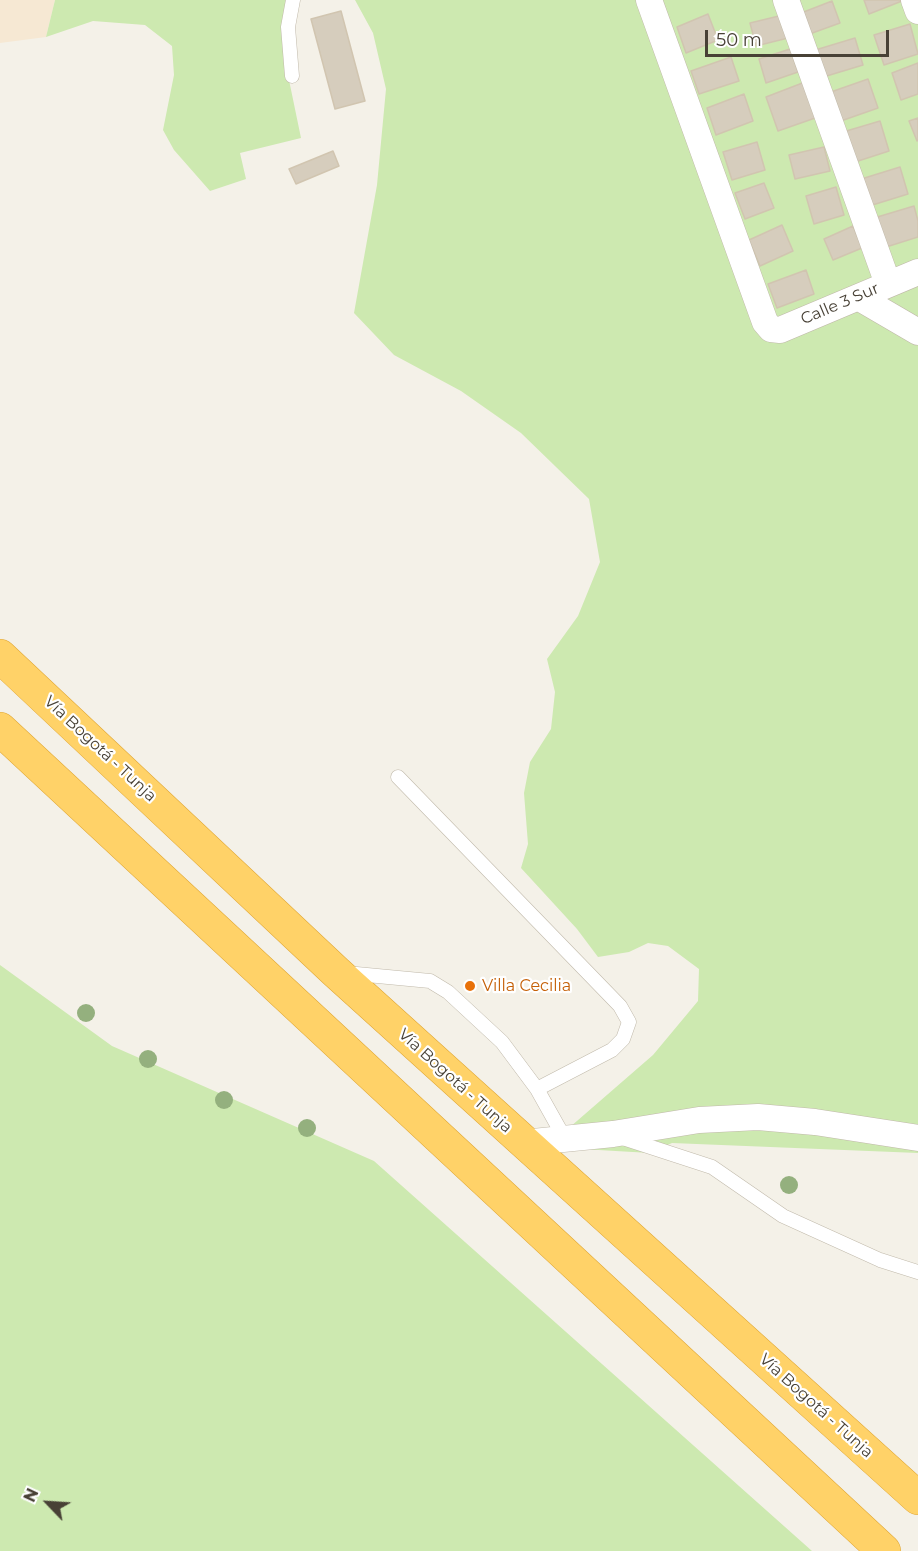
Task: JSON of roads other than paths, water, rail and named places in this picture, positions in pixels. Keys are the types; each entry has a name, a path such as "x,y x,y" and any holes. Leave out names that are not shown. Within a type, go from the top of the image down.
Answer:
{"highway":[{"name":"Vía Bogotá - Tunja","path":"0,656 336,972 918,1498"},
{"path":"0,729 884,1551"}],"street":[{"name":"Calle 3 Sur","path":"649,0 765,322 771,329 780,330 918,272"},
{"path":"786,0 888,284"},
{"path":"914,0 918,11"},
{"path":"858,297 918,332"},
{"path":"523,1143 613,1134 699,1120 758,1117 815,1122 918,1138"}],"lane":[{"path":"292,76 288,27 293,0"},
{"path":"398,777 620,1006 629,1022 623,1039 612,1050 537,1089"},
{"path":"336,972 414,978 430,981 448,992 502,1042 537,1089 565,1138"},
{"path":"613,1134 712,1167 783,1216 880,1260 918,1272"}],"place":[{"name":"Villa Cecilia","path":"470,986"}]}
